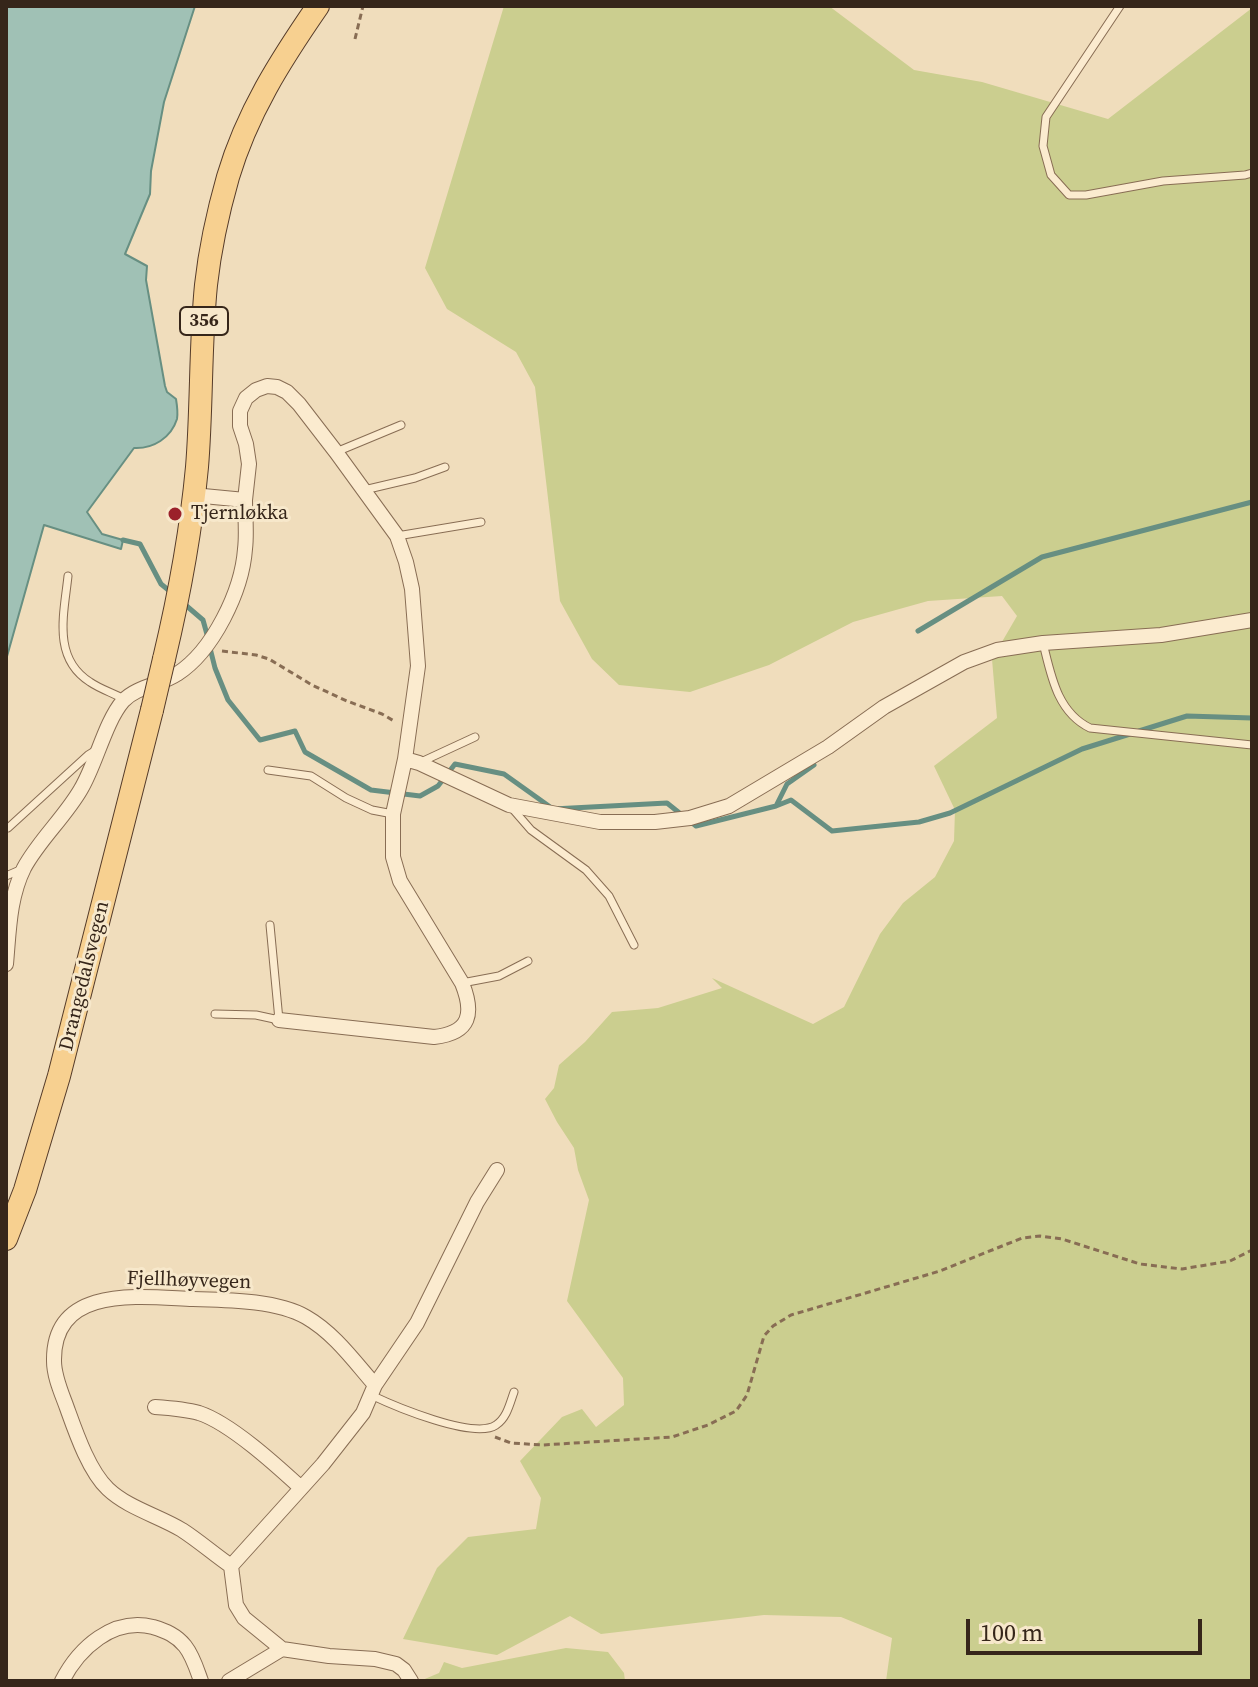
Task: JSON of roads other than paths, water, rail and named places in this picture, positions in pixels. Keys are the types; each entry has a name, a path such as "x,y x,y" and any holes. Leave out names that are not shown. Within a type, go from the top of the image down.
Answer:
{"main road":[{"name":"356","path":"193,495 206,285 224,191 249,120 265,87 318,6"},
{"name":"Drangedalsvegen","path":"6,1239 25,1190 59,1076 152,710 178,596 193,495"}],"street":[{"path":"6,964 12,907 24,868 81,789 115,713 125,699 174,677 188,666 206,648 221,623 236,588 245,550 249,464 240,426 240,411 246,398 267,386 287,392 299,404 397,536 406,562 412,589 418,666 410,731 412,761 393,814 393,857 400,881 462,983 469,1012 461,1027 449,1035 434,1037 279,1020"},
{"path":"193,495 245,500"},
{"path":"412,761 509,805 600,822 655,822 690,818 729,806 828,747 884,707 964,662 997,650 1043,643 1161,635 1252,620"},
{"path":"411,1681 396,1664 282,1649 244,1618 236,1605 231,1566 345,1438 363,1413 373,1390 417,1323 477,1202 497,1170"},
{"name":"Fjellhøyvegen","path":"231,1566 182,1531 118,1497 106,1488 96,1474 70,1417 54,1364 60,1330 71,1316 83,1306 133,1297 265,1304 288,1309 305,1316 327,1333 373,1390"},
{"path":"155,1407 191,1411 214,1420 300,1487"},
{"path":"62,1681 72,1663 89,1645 113,1629 141,1624 169,1631 178,1639 186,1647 201,1681"},
{"path":"229,1681 282,1649"}],"lane":[{"path":"1120,6 1046,117 1043,146 1051,175 1069,195 1086,195 1163,181 1252,173"},
{"path":"336,452 401,425"},
{"path":"364,490 445,467"},
{"path":"397,536 481,522"},
{"path":"68,576 62,632 65,653 79,673 90,682 125,699"},
{"path":"1043,643 1063,704 1085,726 1252,745"},
{"path":"412,761 475,737"},
{"path":"8,828 88,755 101,747"},
{"path":"268,770 311,776 346,798 372,810 393,814"},
{"path":"509,805 531,830 586,870 609,896 634,945"},
{"path":"6,876 24,868"},
{"path":"215,1014 256,1015 279,1020 270,925"},
{"path":"462,983 499,976 528,961"},
{"path":"373,1390 390,1405 474,1429 498,1424 514,1392"}],"water":[{"path":"6,6 195,6 164,102 151,171 150,194 125,254 147,266 146,280 165,386 176,399 177,419 170,432 160,441 148,447 134,448 87,512 102,534 123,540 121,549 44,525 6,660"}],"waterway":[{"path":"918,631 1042,557 1252,502"},
{"path":"123,540 140,544 161,584 172,593"},
{"path":"182,602 203,620 208,638"},
{"path":"210,648 228,700 260,740 295,731 305,752 371,790 420,796 438,786 455,764 504,774 553,809 667,803 682,815"},
{"path":"1139,731 1187,716 1252,718"},
{"path":"690,821 696,826 791,800 832,831 919,822 950,813 1082,749 1130,734"},
{"path":"776,806 787,784 814,765"}],"place":[{"name":"Tjernløkka","path":"175,514"}]}
